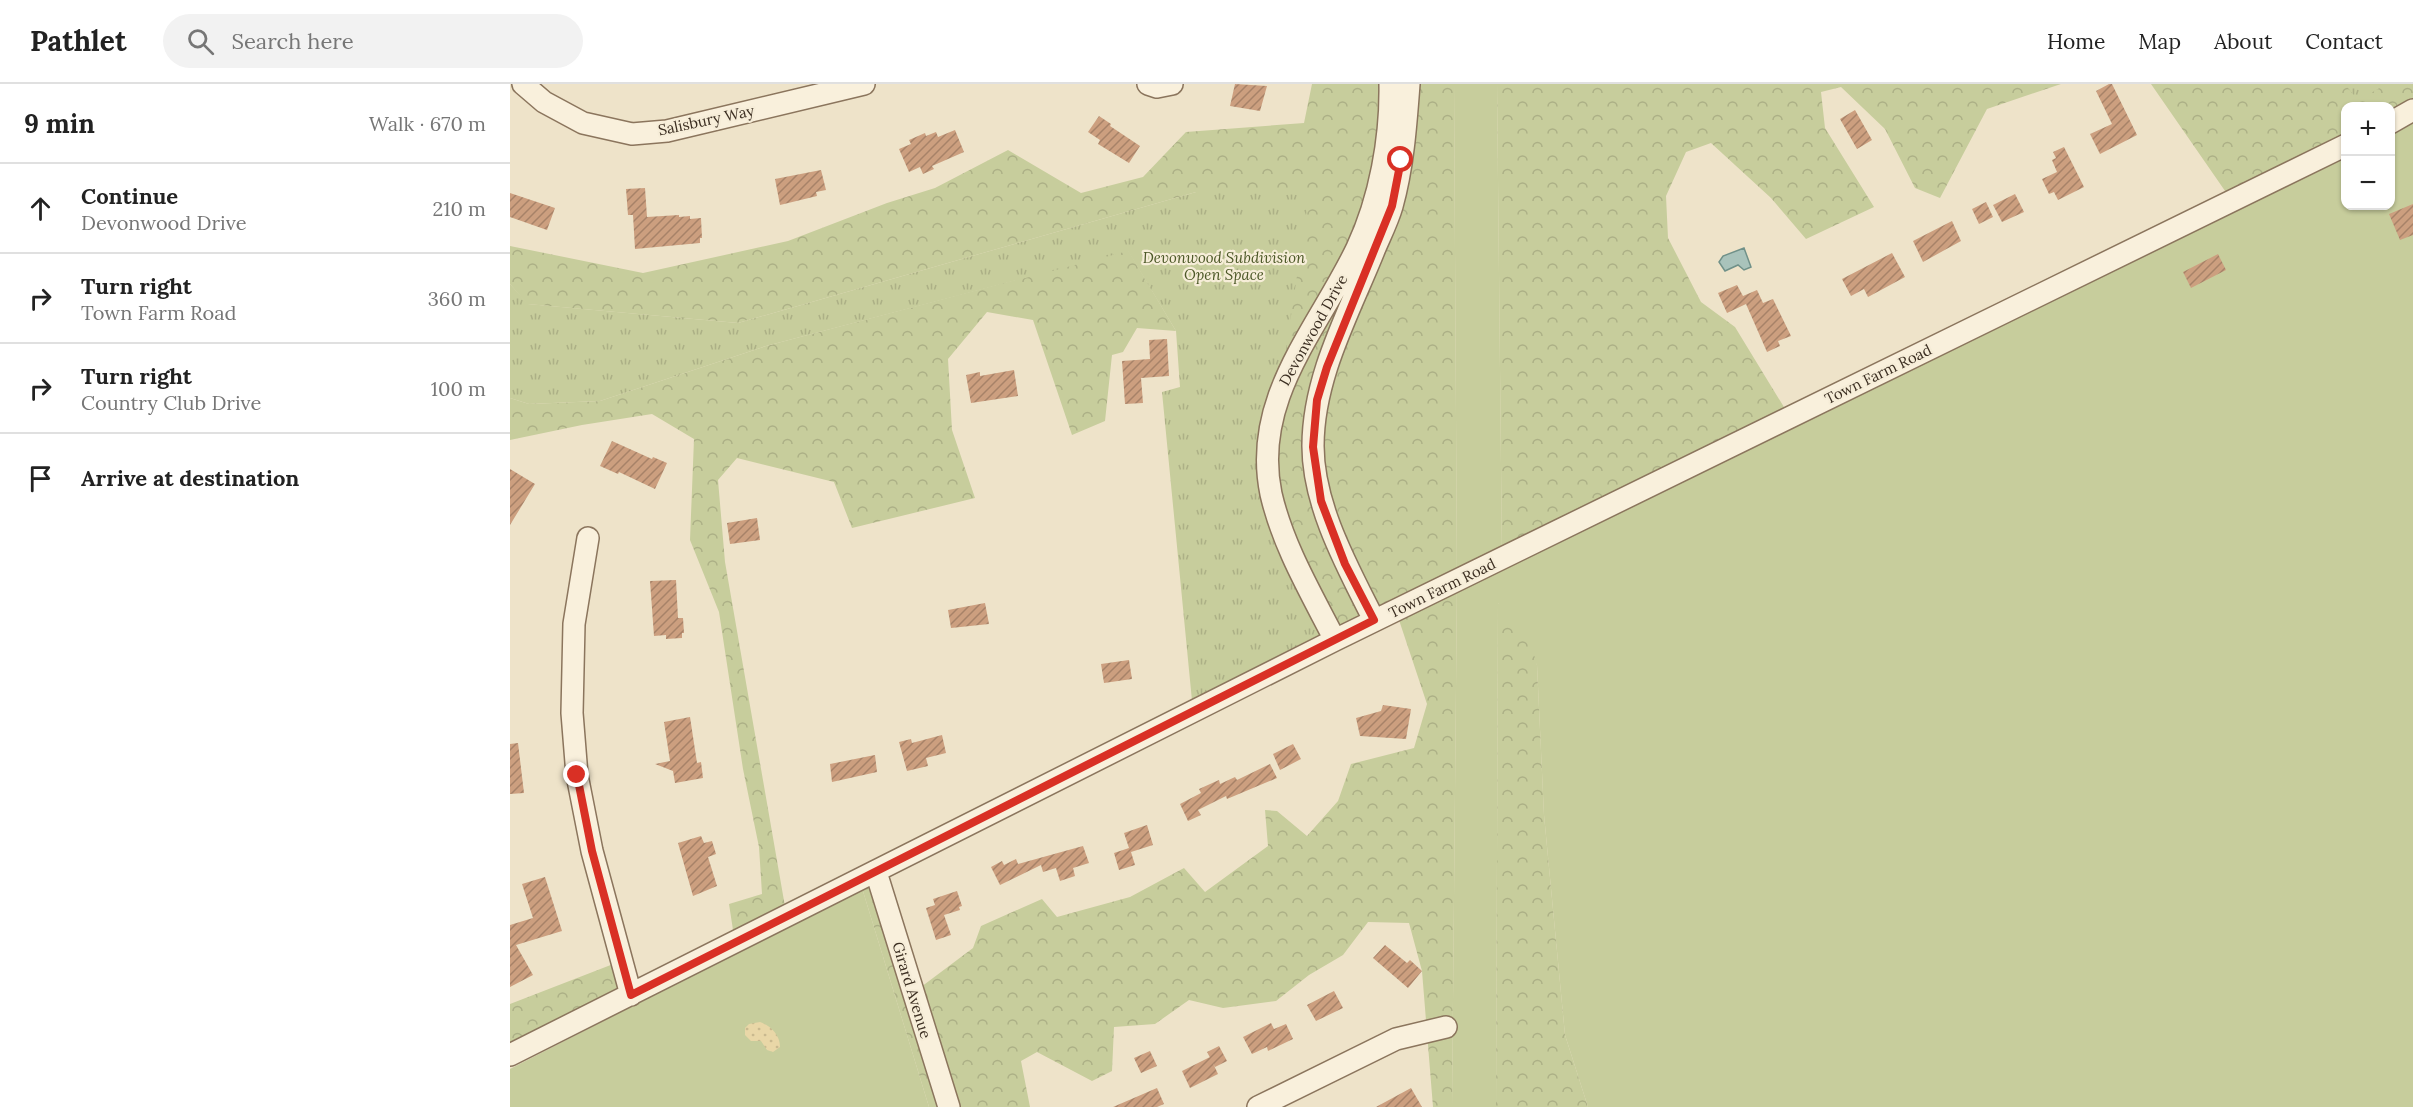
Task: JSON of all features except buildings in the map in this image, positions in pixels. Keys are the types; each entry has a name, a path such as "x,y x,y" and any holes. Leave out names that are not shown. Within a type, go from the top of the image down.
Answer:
{"street":[{"name":"Salisbury Way","path":"523,84 544,102 583,123 632,134 667,131 864,84"},
{"path":"1148,84 1157,87 1172,84"},
{"name":"Devonwood Drive","path":"1335,640 1280,526 1271,492 1268,431 1280,390 1304,340 1339,284 1358,245 1385,160 1391,112 1390,84"},
{"name":"Devonwood Drive","path":"1374,620 1345,564 1321,501 1313,447 1317,400 1327,367 1392,206 1402,150 1409,84"},
{"path":"2395,121 2413,110"},
{"name":"Town Farm Road","path":"510,1055 1374,620 1457,582 2341,148"},
{"path":"588,538 574,624 572,713 577,775 592,851 631,995"},
{"name":"Girard Avenue","path":"876,872 949,1107"},
{"path":"1258,1107 1396,1039 1446,1028"}],"green space":[{"path":"1312,84 1454,84 1457,582 1452,1107 1433,1107 1422,971 1409,923 1368,922 1343,955 1309,975 1276,1001 1223,1008 1189,1000 1155,1024 1114,1027 1112,1071 1092,1081 1037,1052 1021,1061 1030,1107 929,1107 862,888 876,872 913,993 973,948 981,926 1042,899 1057,917 1130,897 1184,868 1205,892 1268,846 1265,810 1277,811 1307,836 1338,801 1351,764 1414,748 1427,704 1396,611 1335,640 1293,557 1196,192 738,323 527,304 510,284 510,246 643,273 788,241 887,203 935,188 1008,150 1081,193 1143,177 1186,132 1304,123"},
{"path":"1454,84 1497,84 1502,559 2341,147 2341,210 2395,210 2395,121 2413,110 2413,1107 1588,1107 1565,1035 1544,815 1537,665 1498,603 1496,1107 1452,1107 1457,582"},
{"path":"1497,84 2061,84 1987,109 1940,198 1915,188 1885,129 1841,87 1821,92 1825,128 1874,207 1806,239 1771,198 1711,143 1686,152 1666,196 1668,238 1701,302 1735,327 1790,417 1502,559"},
{"path":"2151,84 2413,84 2413,110 2395,121 2395,102 2341,102 2341,147 2232,201"},
{"path":"2345,84 2386,84 2358,101"},
{"name":"Devonwood Subdivision Open Space","path":"1196,192 1309,195 1280,390 1271,492 1335,640 1193,711 1162,392 1180,387 1176,331 1128,251 766,346 600,401 529,404 510,398 510,284 528,304 738,323"},
{"path":"1128,250 1176,331 1137,328 1123,352 1112,355 1105,421 1072,435 1033,320 987,312 948,359 952,430 975,498 852,528 834,482 737,458 718,480 725,562 787,918 735,943 729,904 762,894 759,847 743,769 719,612 690,540 694,439 652,414 510,440 510,398 529,404 600,401 766,346"},
{"path":"1498,603 1527,630 1537,665 1544,815 1565,1035 1588,1107 1496,1107"},
{"path":"862,888 929,1107 510,1107 510,1069"},
{"path":"621,961 631,995 510,1055 510,1004"}],"sand":[{"path":"760,1022 777,1035 780,1047 773,1052 767,1050 761,1041 751,1041 745,1035 745,1028 749,1024"}],"water":[{"path":"1744,248 1751,267 1744,270 1738,265 1725,271 1719,262 1723,256"}],"route":[{"path":"577,775 592,851 631,995 1374,620 1345,564 1321,501 1313,447 1317,400 1327,367 1392,206 1401,160"}]}
